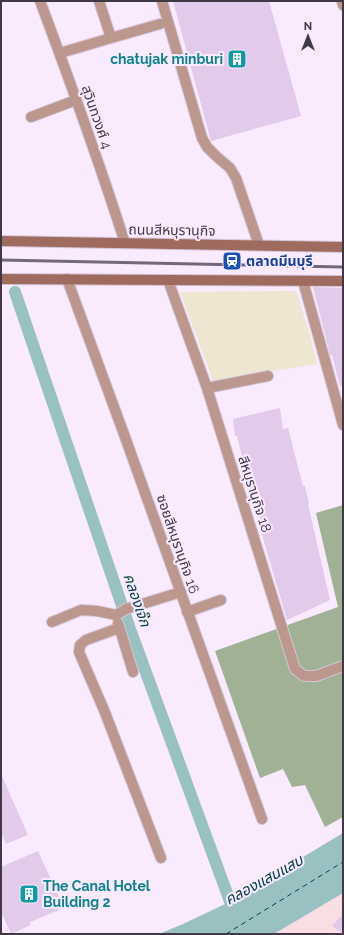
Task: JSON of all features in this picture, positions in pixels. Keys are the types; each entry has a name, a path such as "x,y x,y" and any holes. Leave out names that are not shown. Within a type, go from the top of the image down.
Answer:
{"main road":[{"name":"ถนนสีหบุรานุกิจ","path":"1,242 343,247"},
{"path":"1,279 343,281"}],"street":[{"name":"สุวินทวงศ์ 4","path":"40,1 109,192 125,243"},
{"path":"99,1 111,38"},
{"path":"162,1 202,138 207,147 230,168 236,178 258,245"},
{"path":"342,1 343,5"},
{"path":"60,53 160,24"},
{"path":"31,117 76,100"},
{"name":"ซอยสีหบุรานุกิจ 16","path":"67,279 262,819"},
{"name":"สีหบุรานุกิจ 18","path":"168,280 207,388 295,669 304,676 316,676 343,666"},
{"path":"302,281 343,425"},
{"path":"207,388 268,376"},
{"path":"52,622 80,610 97,611 116,615 126,609 181,592"},
{"path":"187,612 221,600"},
{"path":"116,615 133,672"},
{"path":"119,628 86,640 80,645 79,652 104,710 161,858"}],"shaded area":[{"path":"296,291 310,335 317,364 213,381 180,292"},
{"path":"343,505 343,817 325,827 305,785 292,787 283,769 260,778 215,651 338,607 316,513"},
{"path":"343,833 343,893 274,934 159,934 223,905"},
{"path":"343,893 343,934 273,934"}],"building":[{"name":"chatujak minburi","path":"173,1 269,1 301,116 211,141"},
{"path":"313,287 343,288 343,385 340,386 332,355 330,355"},
{"path":"280,408 283,429 288,428 303,486 305,486 330,600 287,620 258,521 260,520 252,497 237,436 235,436 233,419"},
{"path":"1,774 28,835 6,844 1,832"},
{"name":"The Canal Hotel Building 2","path":"38,851 64,908 30,922 31,925 11,934 1,912 1,867"},
{"path":"343,914 343,934 332,926"}],"waterway":[{"name":"คลองเจ๊ก","path":"15,292 130,629 235,915"}],"ferry route":[{"path":"226,934 343,862"}],"railway":[{"path":"1,260 343,267"}],"place":[{"name":"chatujak minburi","path":"237,59"},
{"name":"ตลาดมีนบุรี","path":"232,261"},
{"name":"The Canal Hotel Building 2","path":"29,894"}],"water label":[{"name":"คลองแสนแสบ","path":"264,880"}]}
